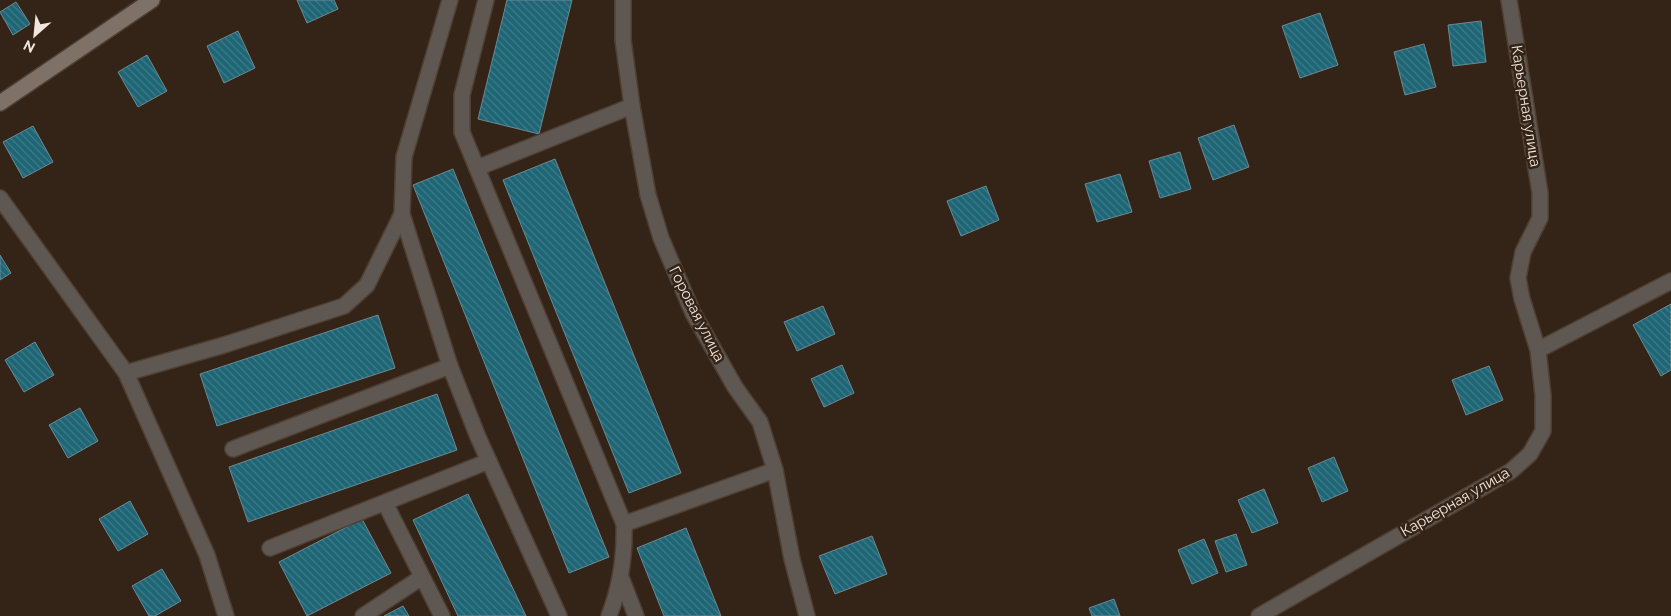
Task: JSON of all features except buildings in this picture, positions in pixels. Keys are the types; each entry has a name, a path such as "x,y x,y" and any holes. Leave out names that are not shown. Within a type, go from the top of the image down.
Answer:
{"main road":[{"path":"0,103 152,0"}],"lane":[{"path":"450,0 404,157 402,214 450,366 489,461 559,616"},
{"path":"486,0 462,95 462,132 624,524 625,552 622,580 609,616"},
{"name":"Горовая улица","path":"623,0 623,40 632,106 648,195 660,238 693,313 735,387 760,422 775,470 792,559 807,616"},
{"name":"Карьерная улица","path":"1259,616 1511,471 1530,454 1543,431 1543,395 1538,350 1522,299 1518,278 1523,252 1540,218 1540,193 1510,0"},
{"path":"477,168 632,106"},
{"path":"0,198 126,373 207,555 226,616"},
{"path":"126,373 224,345 344,306 367,285 402,214"},
{"path":"1538,350 1671,281"},
{"path":"233,449 450,366"},
{"path":"270,548 489,461"},
{"path":"624,524 775,470"},
{"path":"384,503 442,616"},
{"path":"363,616 422,577"},
{"path":"622,580 636,616"}]}
